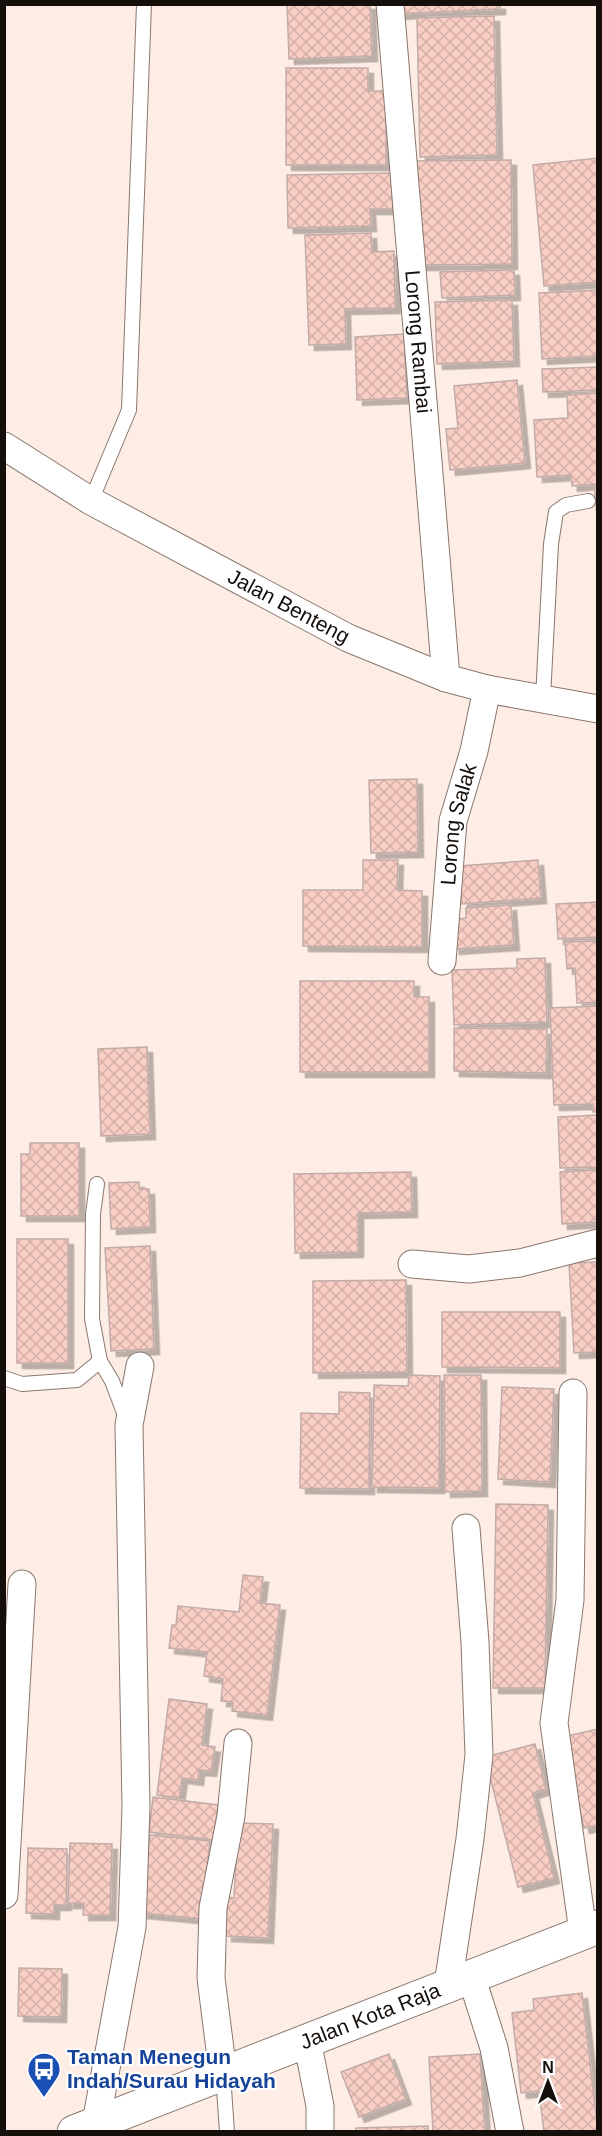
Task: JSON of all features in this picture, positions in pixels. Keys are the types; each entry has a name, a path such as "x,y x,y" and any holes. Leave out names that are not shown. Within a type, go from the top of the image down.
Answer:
{"main road":[{"name":"Jalan Kota Raja","path":"85,2127 590,1930"}],"street":[{"name":"Lorong Rambai","path":"390,4 446,678"},
{"name":"Jalan Benteng","path":"4,446 91,501 348,638 446,678 597,710"},
{"name":"Lorong Salak","path":"442,961 453,821 474,751 487,688"},
{"path":"412,1264 469,1269 520,1263 597,1243"},
{"path":"85,2127 132,1927 136,1806 129,1425 140,1366"},
{"path":"573,1393 570,1600 554,1723 590,1930"},
{"path":"466,1528 475,1642 479,1755 459,1981 494,2048 510,2132"},
{"path":"4,1895 22,1584"},
{"path":"223,2073 211,1978 213,1908 231,1816 238,1743"},
{"path":"307,2040 320,2106 320,2132"}],"lane":[{"path":"91,501 129,410 144,4"},
{"path":"543,698 551,544 556,512 566,505 588,501"},
{"path":"97,1184 93,1214 92,1319 100,1361 112,1382 129,1425"},
{"path":"4,1378 22,1384 77,1380 100,1361"},
{"path":"223,2073 227,2132"}],"building":[{"path":"287,4 370,4 372,56 289,59"},
{"path":"396,4 500,4 500,9 397,14"},
{"path":"494,16 497,155 420,157 417,18"},
{"path":"286,68 368,68 368,91 386,91 386,165 286,165"},
{"path":"598,158 598,282 544,286 533,165"},
{"path":"511,160 512,264 418,265 416,161"},
{"path":"391,173 393,209 370,209 371,226 288,228 287,175"},
{"path":"371,233 372,252 394,251 395,308 345,309 346,344 309,345 305,235"},
{"path":"514,270 515,295 442,298 440,272"},
{"path":"598,290 598,356 542,359 539,293"},
{"path":"512,300 514,361 437,364 435,302"},
{"path":"404,334 407,398 357,400 355,337"},
{"path":"598,367 598,390 543,392 542,369"},
{"path":"517,380 525,463 450,470 446,429 458,428 454,386"},
{"path":"598,393 597,517 594,484 572,486 571,475 537,477 534,420 568,418 567,395"},
{"path":"417,779 418,852 371,853 369,780"},
{"path":"363,860 398,860 397,890 422,891 422,947 303,946 303,890 363,890"},
{"path":"538,860 541,898 462,904 460,866"},
{"path":"598,902 598,937 558,939 556,904"},
{"path":"511,905 514,945 454,949 452,920 466,918 466,908"},
{"path":"598,941 598,1002 577,1003 575,968 567,969 565,942"},
{"path":"545,958 547,1022 454,1025 452,970 517,968 517,959"},
{"path":"300,981 414,981 414,997 429,997 429,1072 300,1072"},
{"path":"598,1006 598,1112 593,1112 593,1104 554,1105 550,1008"},
{"path":"454,1028 547,1029 546,1073 454,1071"},
{"path":"147,1047 150,1134 101,1136 98,1049"},
{"path":"598,1115 598,1167 560,1168 558,1117"},
{"path":"30,1143 79,1143 79,1216 21,1216 21,1154 30,1154"},
{"path":"598,1170 598,1222 562,1224 560,1172"},
{"path":"411,1172 412,1212 358,1213 358,1252 295,1253 294,1174"},
{"path":"139,1182 139,1189 149,1189 150,1227 111,1229 109,1183"},
{"path":"17,1239 68,1239 68,1363 17,1363"},
{"path":"150,1246 154,1349 111,1351 105,1248"},
{"path":"598,1262 598,1352 574,1353 569,1263"},
{"path":"406,1280 407,1372 313,1373 313,1281"},
{"path":"442,1312 560,1312 560,1368 442,1367"},
{"path":"409,1375 440,1376 439,1488 372,1487 374,1385 408,1386"},
{"path":"444,1375 481,1375 482,1491 445,1492"},
{"path":"502,1387 554,1389 550,1482 498,1479"},
{"path":"339,1392 370,1393 369,1489 300,1488 301,1413 339,1414"},
{"path":"496,1504 548,1505 545,1688 493,1688"},
{"path":"243,1575 263,1577 260,1603 280,1605 267,1715 232,1711 233,1702 221,1701 223,1679 204,1676 207,1652 169,1648 172,1625 176,1625 178,1606 239,1612"},
{"path":"169,1699 207,1704 202,1745 215,1747 211,1771 199,1770 198,1780 182,1778 179,1798 157,1795"},
{"path":"598,1729 598,1825 584,1828 563,1737"},
{"path":"535,1744 546,1789 533,1793 554,1878 518,1887 485,1757"},
{"path":"153,1797 218,1805 214,1840 149,1832"},
{"path":"238,1823 273,1824 268,1938 226,1936 227,1897 234,1898"},
{"path":"150,1835 210,1841 202,1919 142,1913"},
{"path":"70,1843 112,1844 110,1915 83,1915 84,1903 68,1903"},
{"path":"28,1848 67,1849 66,1905 54,1905 54,1914 26,1913"},
{"path":"19,1968 62,1969 61,2017 18,2016"},
{"path":"582,1993 598,2132 544,2132 539,2091 521,2093 512,2013 534,2010 533,1999"},
{"path":"389,2054 406,2099 359,2117 341,2072"},
{"path":"480,2054 485,2132 433,2132 429,2057"},
{"path":"428,2126 428,2132 356,2132 356,2128"}],"place":[{"name":"Taman Menegun Indah/Surau Hidayah","path":"44,2098"}]}
